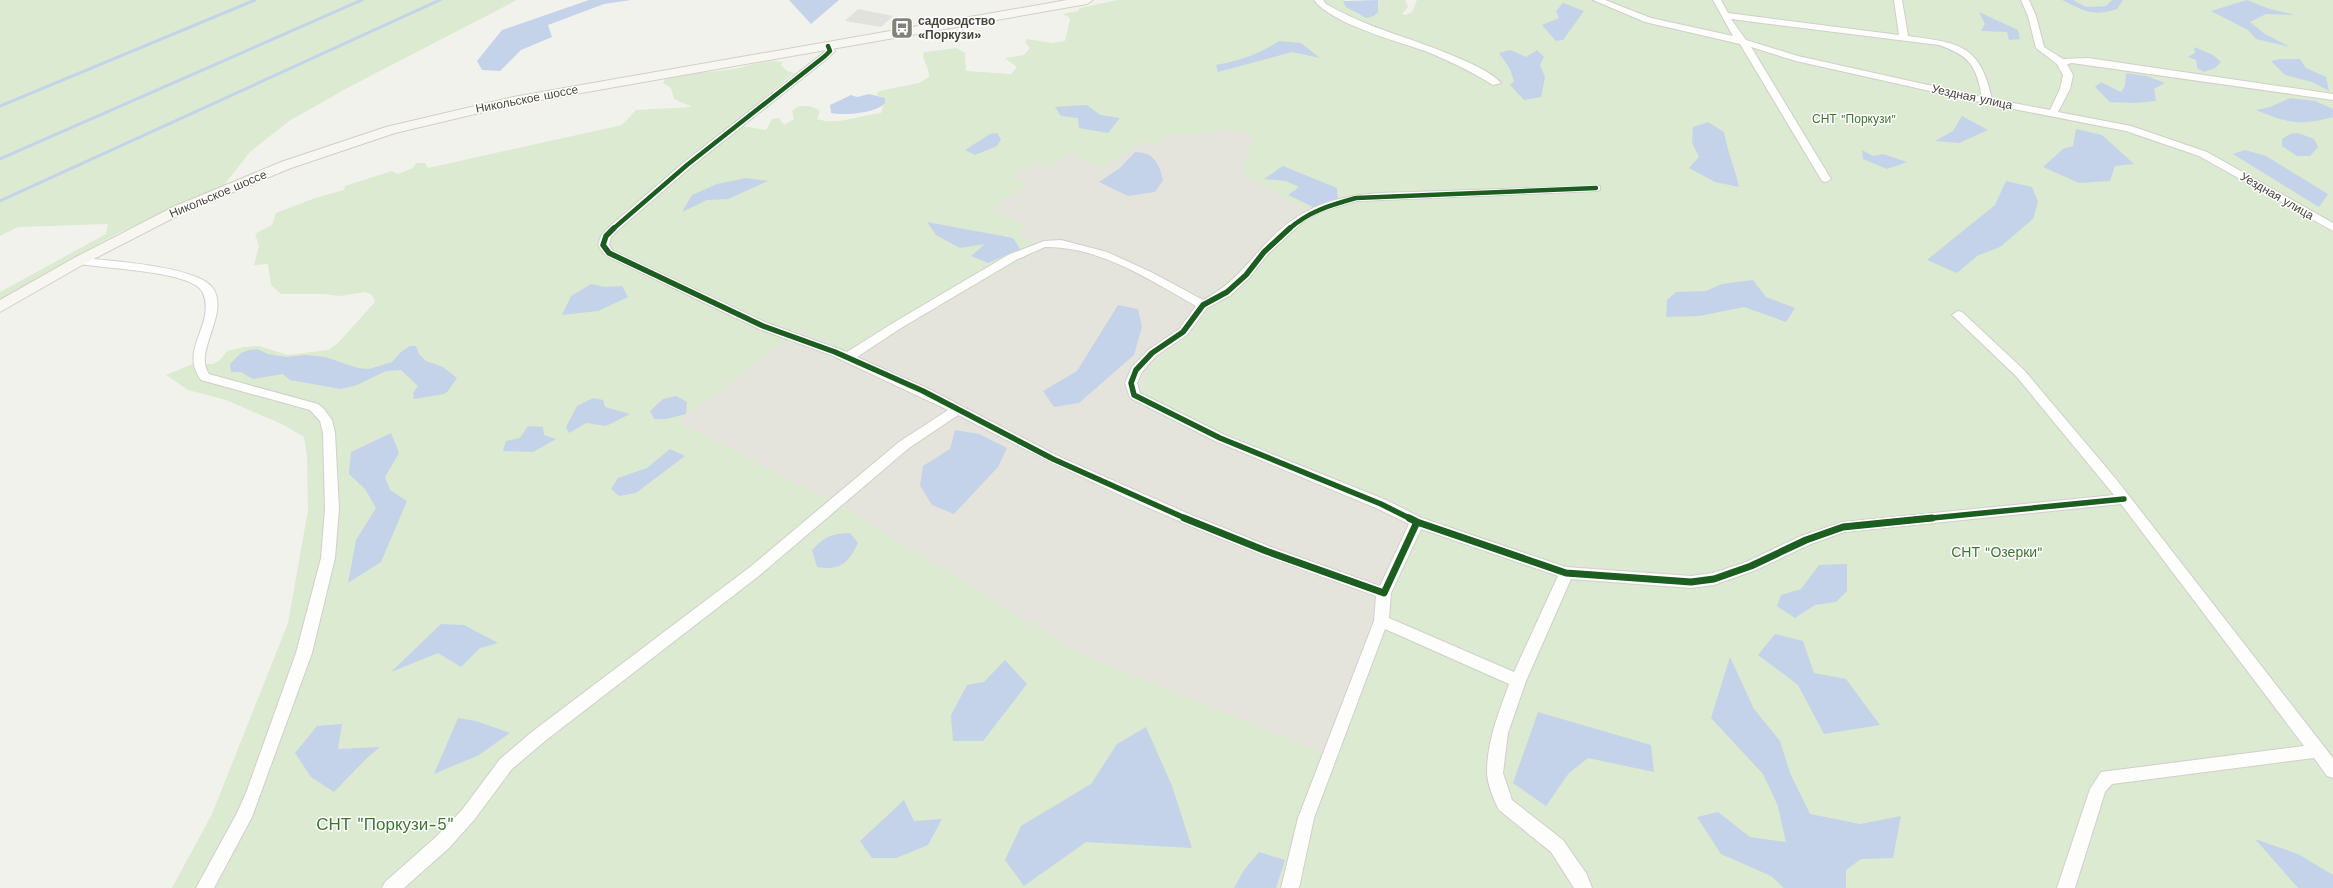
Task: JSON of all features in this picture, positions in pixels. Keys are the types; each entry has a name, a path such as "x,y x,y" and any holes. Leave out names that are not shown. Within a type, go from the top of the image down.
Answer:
{"main road":[{"name":"Никольское шоссе","path":"0,307 79,262 178,210 286,165 391,130 513,101 1087,0"}],"street":[{"path":"1318,0 1323,6 1362,27 1384,32 1438,53 1482,73 1496,83"},
{"name":"Уездная улица","path":"1597,0 1653,22 1726,37 1796,58 1988,101 2128,128 2203,154 2229,167 2333,228"},
{"path":"1717,0 1737,36 1744,43 1826,179"},
{"path":"1898,0 1904,38"},
{"path":"2025,0 2032,16 2036,37 2040,48 2061,62 2068,75 2065,89 2053,113"},
{"path":"1726,16 1748,17 1940,43 1956,48 1972,56 1980,68 1988,101"},
{"path":"828,46 830,51 825,56 687,165 613,229 606,236 603,245 609,253 763,326 848,358 958,409 1053,459 1184,518 1266,551 1384,593"},
{"path":"2061,62 2072,60 2088,61 2333,97"},
{"path":"1596,188 1380,196 1356,198 1321,208 1302,217 1264,252 1246,275 1227,292 1203,305 1183,332 1152,353 1136,370 1130,382 1134,395 1220,438 1381,504 1417,522 1566,573 1691,582 1714,579 1751,566 1806,540 1843,527 2124,500"},
{"path":"848,358 866,344 968,284 1021,254 1044,244 1091,250 1118,261 1203,305"},
{"path":"79,262 185,275 206,286 211,296 213,310 196,361 200,373 205,377 240,388 314,407 326,420 329,433 332,509 328,558 304,653 244,817 206,888"},
{"path":"1958,315 2020,373 2124,500 2333,771"},
{"path":"391,888 443,842 468,815 506,764 539,736 755,571 904,445 958,409"},
{"path":"1290,888 1306,818 1381,621 1384,593 1417,522"},
{"path":"1566,573 1518,681 1500,733 1495,774 1505,805 1558,846 1580,879 1583,888"},
{"path":"1381,621 1518,681"},
{"path":"2066,888 2098,789 2107,777 2317,751"}],"shaded area":[{"path":"858,9 893,16 881,27 845,21"},
{"path":"1228,128 1253,135 1242,173 1306,210 1216,291 1208,292 1209,307 1192,332 1148,367 1417,522 1337,758 1080,654 835,502 677,422 801,329 1043,248 1020,233 1026,225 991,209 1026,185 1013,177 1036,162 1048,168 1070,152 1103,168 1143,141 1154,145 1169,134 1208,134"}],"green space":[{"path":"0,0 517,0 351,86 289,121 250,152 224,185 118,233 0,299 0,292 106,234 108,224 18,227 0,236"},
{"name":"СНТ \"Озерки\"","path":"1117,0 1344,0 1354,12 1359,15 1369,17 1378,12 1378,0 1405,0 1408,7 1402,14 1406,15 1412,12 1417,0 2333,0 2333,888 172,888 212,814 288,623 308,510 307,456 304,437 284,425 226,400 188,390 166,375 202,360 206,364 213,364 220,360 227,351 244,347 259,346 288,355 328,350 338,343 375,302 372,295 366,292 339,296 324,294 281,294 271,285 268,264 254,265 259,246 255,234 272,225 276,213 315,198 344,190 345,186 392,171 398,174 413,168 416,163 425,163 428,168 622,125 636,110 692,107 674,99 671,88 663,83 665,79 682,75 734,69 770,61 783,62 781,65 787,71 794,73 741,117 743,126 766,130 772,119 779,118 784,125 794,119 792,111 795,108 802,106 813,107 820,111 817,119 825,121 841,121 881,113 885,98 876,95 879,91 919,83 929,77 923,55 924,52 957,48 965,53 966,71 1011,74 1017,67 1005,58 1024,55 1030,48 1025,42 1027,39 1052,43 1065,41 1070,20 1069,17 1063,14 1078,11 1080,8","holes":["1228,128 1253,135 1241,173 1306,210 1216,290 1208,292 1209,307 1192,332 1148,367 1141,395 1417,522 1337,758 1080,654 835,502 677,422 801,330 851,357 1043,248 1020,233 1026,225 991,209 1026,185 1013,177 1036,162 1048,168 1070,152 1103,168 1143,141 1154,145 1169,134 1208,134"]}],"water":[{"path":"589,0 631,0 604,4 548,25 552,37 521,50 500,71 482,70 477,61 502,30"},
{"path":"789,0 839,0 811,24"},
{"path":"1378,0 1378,12 1374,16 1366,18 1346,7 1343,1"},
{"path":"2062,0 2073,0 2086,7 2106,6 2112,0 2123,0 2117,9 2095,13 2083,10"},
{"path":"2247,0 2270,9 2295,15 2266,14 2250,22 2265,34 2290,47 2256,39 2248,30 2211,11"},
{"path":"1563,3 1584,11 1563,40 1556,41 1542,25 1559,18 1556,11"},
{"path":"1979,12 2018,30 2020,39 2009,40 2007,32 1981,31 1985,24"},
{"path":"1279,41 1301,43 1320,58 1292,52 1218,72 1216,65 1249,56 1264,50"},
{"path":"2194,47 2213,55 2221,62 2215,68 2204,72 2197,68 2196,60 2188,57 2195,53"},
{"path":"1510,50 1526,57 1537,50 1544,57 1540,65 1545,77 1541,97 1524,100 1510,85 1514,81 1510,69 1499,53"},
{"path":"2281,59 2300,59 2306,68 2326,77 2329,91 2312,82 2285,75 2271,61"},
{"path":"2126,73 2147,76 2165,83 2154,89 2156,101 2134,103 2110,102 2095,87 2101,82 2121,92 2125,86"},
{"path":"869,94 885,98 885,103 875,109 860,113 831,113 830,105 851,95 857,97"},
{"path":"2290,98 2315,101 2333,109 2333,117 2311,122 2294,122 2277,118 2256,110 2270,107"},
{"path":"1087,105 1100,115 1120,118 1108,133 1079,128 1078,118 1061,116 1055,107"},
{"path":"1962,116 1988,130 1959,143 1935,141 1953,131"},
{"path":"1708,122 1724,132 1739,187 1715,182 1689,168 1699,157 1692,143 1693,127"},
{"path":"2076,129 2102,135 2134,164 2115,166 2110,181 2079,183 2043,167 2063,149 2073,146"},
{"path":"997,133 1001,139 997,146 975,155 965,150 990,134"},
{"path":"2298,133 2314,139 2318,147 2310,156 2297,156 2282,146 2282,139 2290,134"},
{"path":"1862,150 1873,156 1883,154 1907,162 1887,169 1863,159"},
{"path":"2245,150 2266,156 2328,194 2319,207 2233,154"},
{"path":"1135,152 1151,156 1160,168 1163,180 1155,192 1128,196 1099,182 1120,168"},
{"path":"1283,166 1337,188 1338,201 1313,207 1288,195 1299,187 1286,181 1264,179"},
{"path":"746,178 768,181 728,199 707,200 682,212 692,195 717,184"},
{"path":"2006,181 2032,187 2038,202 2033,219 2000,247 1977,256 1957,273 1927,260 1995,205"},
{"path":"927,222 1013,238 1020,249 988,263 971,256 985,244 960,248 936,235"},
{"path":"1753,280 1766,297 1795,308 1786,322 1744,307 1699,316 1666,317 1667,300 1676,292 1706,291 1722,284"},
{"path":"591,284 605,287 622,286 628,297 598,311 562,315 571,296"},
{"path":"1118,305 1138,309 1142,327 1134,355 1079,403 1054,407 1043,391 1077,371"},
{"path":"410,346 416,346 419,354 426,361 443,367 457,378 448,391 444,394 414,399 413,393 418,386 401,370 386,371 357,385 341,389 290,380 283,374 253,379 241,372 231,372 230,364 241,353 257,349 268,354 286,357 305,355 325,357 358,368 369,369 392,362 401,352"},
{"path":"676,396 687,402 686,414 666,419 654,419 650,411 663,399"},
{"path":"593,398 603,400 605,407 630,414 606,426 586,423 569,433 566,427 577,406"},
{"path":"528,426 543,427 544,435 556,439 533,452 503,451 506,441 520,438"},
{"path":"955,430 979,434 1007,448 998,467 954,514 932,505 920,486 923,466 950,449"},
{"path":"391,433 399,453 385,477 390,490 407,501 381,562 348,583 356,540 376,508 365,489 349,474 351,452"},
{"path":"670,449 685,456 636,493 619,496 611,489 618,478 647,468"},
{"path":"850,533 858,543 851,556 843,564 832,568 817,567 812,550 825,539 833,535"},
{"path":"1847,564 1847,591 1836,602 1815,605 1795,618 1777,606 1781,595 1801,589 1819,565"},
{"path":"441,624 464,625 498,643 480,648 461,667 438,653 391,672"},
{"path":"1775,634 1803,641 1814,673 1846,679 1880,725 1824,734 1798,685 1758,655"},
{"path":"1730,657 1754,709 1780,741 1790,773 1810,814 1860,824 1901,816 1893,858 1861,859 1846,870 1846,888 1784,888 1771,876 1721,854 1697,817 1718,812 1750,837 1786,842 1778,806 1763,774 1711,718"},
{"path":"1005,660 1027,684 983,741 953,741 951,715 967,685 984,682"},
{"path":"1538,712 1651,745 1654,772 1588,758 1569,773 1546,806 1513,783"},
{"path":"458,718 476,721 510,733 479,755 434,774"},
{"path":"342,724 338,749 380,747 367,758 334,792 311,777 295,753 317,726"},
{"path":"1146,727 1172,786 1192,848 1086,842 1024,886 1005,860 1021,826 1091,784 1117,744"},
{"path":"904,800 914,821 942,819 928,845 896,858 872,858 860,841"},
{"path":"2255,839 2298,854 2333,875 2333,888 2298,888"},
{"path":"1259,852 1285,860 1276,888 1234,888 1244,870"}],"waterway":[{"path":"0,106 255,0"},
{"path":"0,159 362,0"},
{"path":"0,201 440,0"}],"cycle path":[{"path":"828,46 830,51 825,56 687,165 613,229 606,236 603,245 609,253 763,326 835,352 923,391 1053,459 1184,518 1266,551 1384,593 1417,522 1566,573 1691,582 1714,579 1751,566 1806,540 1843,527 2124,499"},
{"path":"1417,522 1381,504 1220,438 1134,395 1131,383 1136,370 1152,353 1183,332 1203,305 1227,292 1246,275 1264,252 1302,217 1321,208 1356,198 1380,196 1596,188"}],"place":[{"name":"садоводство «Поркузи»","path":"902,28"}],"park label":[{"name":"СНТ \"Поркузи\"","path":"1854,119"},
{"name":"СНТ \"Поркузи-5\"","path":"385,824"}]}
